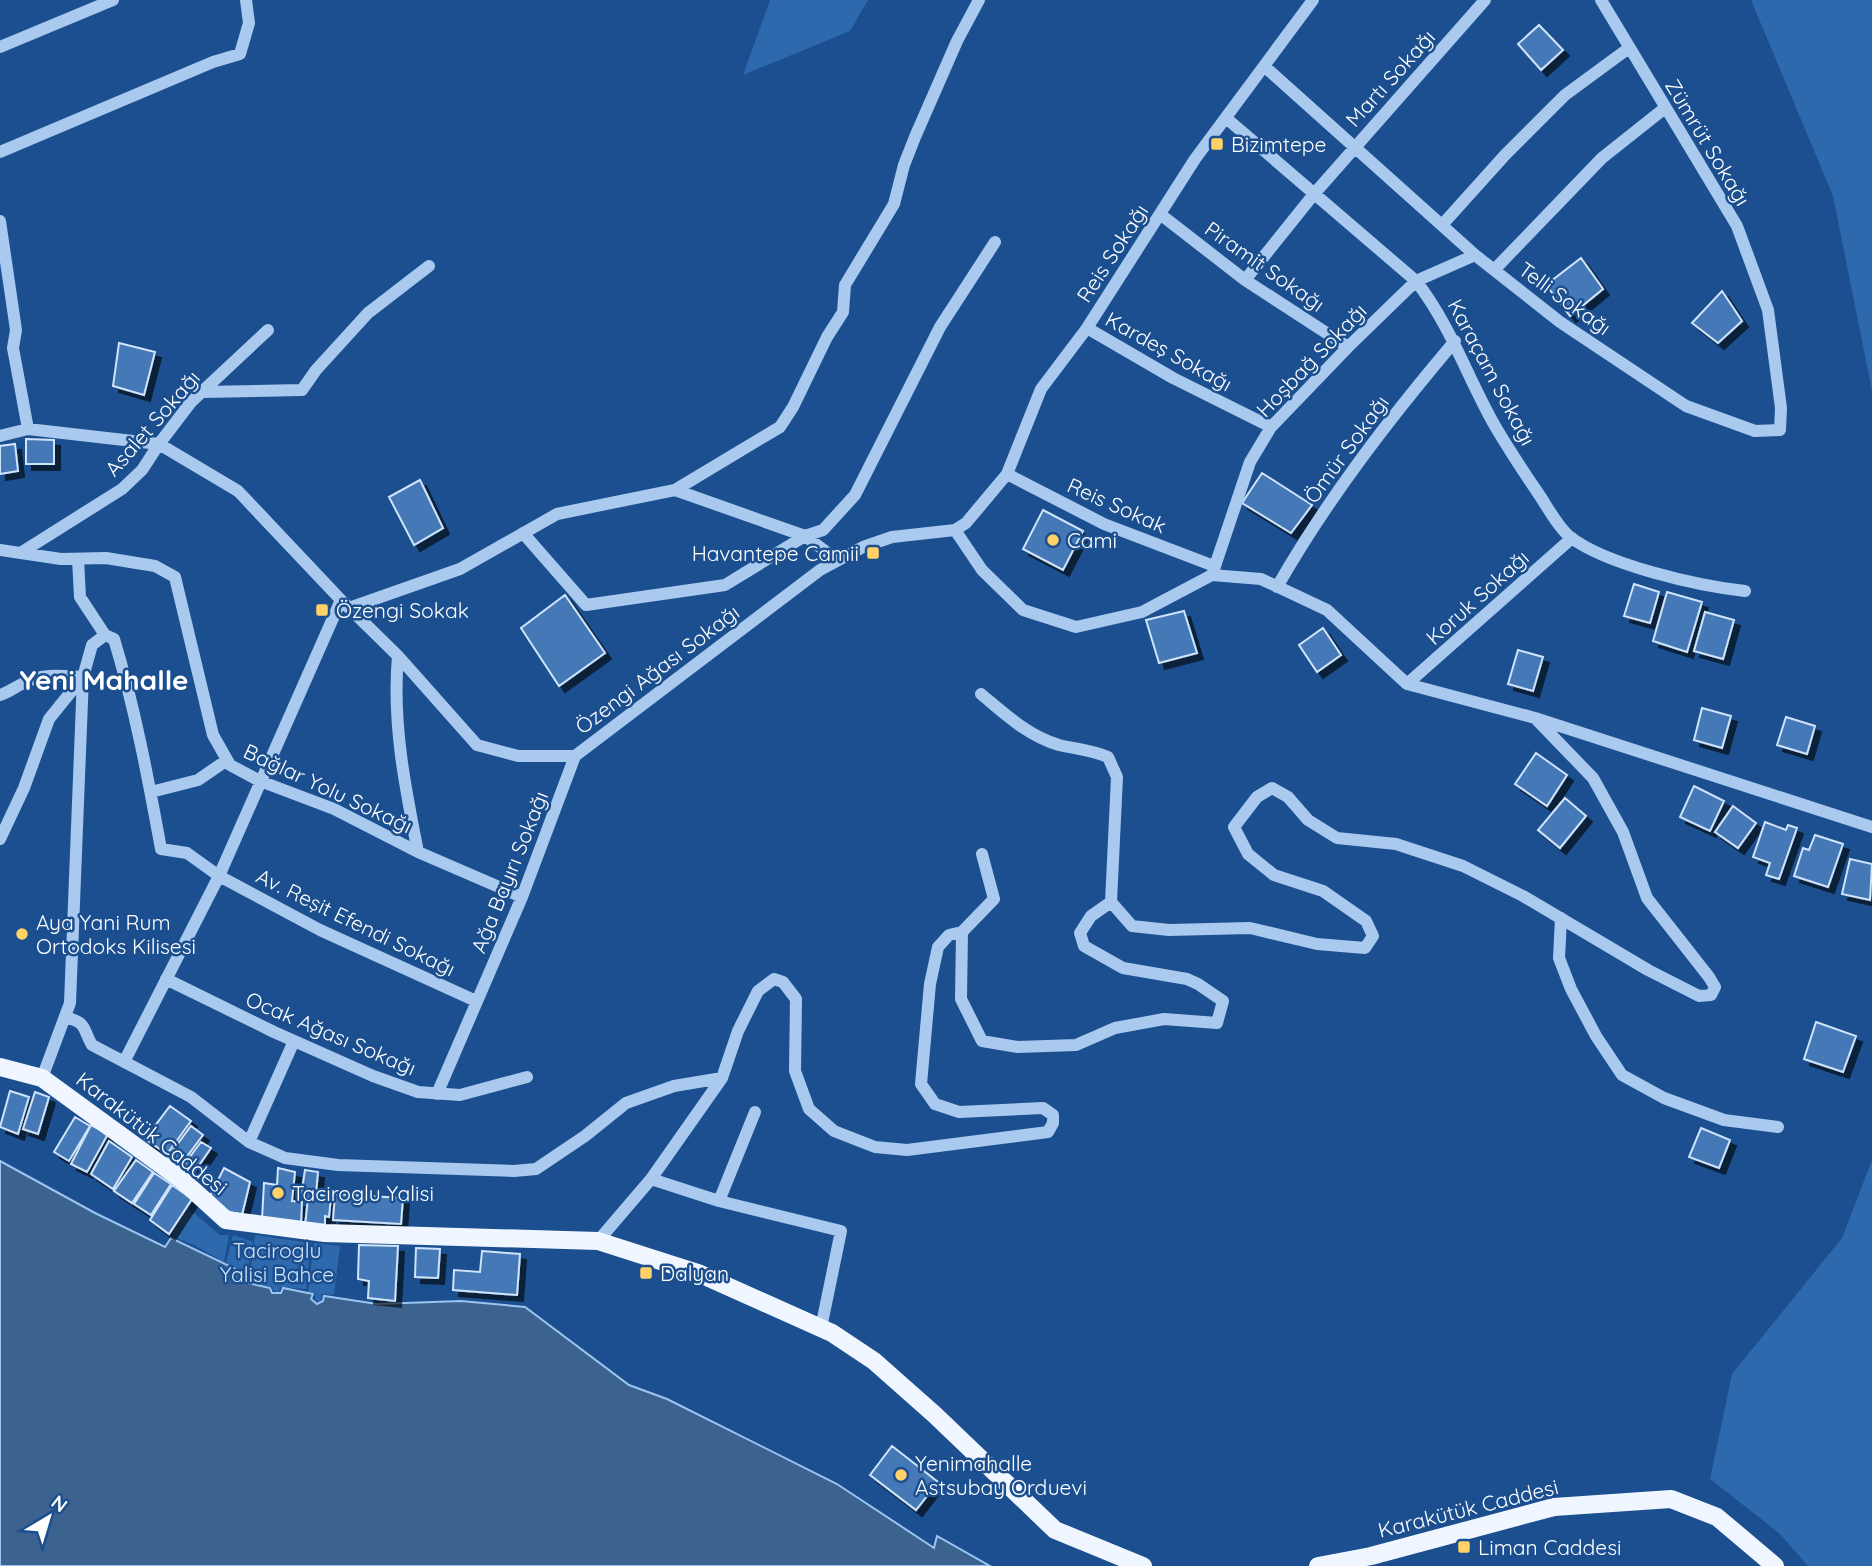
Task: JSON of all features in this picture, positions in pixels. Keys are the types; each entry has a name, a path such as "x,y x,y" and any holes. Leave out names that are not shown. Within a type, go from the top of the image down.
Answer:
{"main road":[{"name":"Karakütük Caddesi","path":"0,1067 42,1078 182,1180 226,1220 325,1233 598,1241 698,1273 821,1328 874,1361 935,1415 1055,1530 1143,1566"},
{"name":"Karakütük Caddesi","path":"1318,1566 1371,1556 1555,1507 1671,1499 1717,1517 1775,1566"}],"street":[{"path":"0,47 114,0"},
{"path":"0,152 213,62 240,54 248,23 246,0"},
{"path":"124,1062 219,876 260,781 345,604 460,569 557,514 676,490 779,427 793,407 827,337 844,312 845,285 894,204 904,165 915,137 957,41 979,0"},
{"name":"Reis Sokağı","path":"955,530 967,523 1007,474 1041,389 1087,328 1195,159 1313,0"},
{"name":"Martı Sokağı","path":"1245,280 1355,146 1485,0"},
{"name":"Zümrüt Sokağı","path":"1601,0 1737,226 1768,310"},
{"path":"1442,225 1564,95 1629,48"},
{"name":"Telli Sokağı","path":"1264,66 1493,270 1560,322 1686,406 1755,431 1780,430 1781,408 1768,310"},
{"path":"1493,270 1602,158 1665,108"},
{"name":"Karaçam Sokağı","path":"1226,118 1416,281 1435,304 1495,425 1566,534 1585,547 1631,566 1722,589 1745,591"},
{"name":"Piramit Sokağı","path":"1160,214 1245,280 1349,346"},
{"path":"0,221 16,330 6,349 28,429"},
{"path":"523,533 586,606 725,585 805,536 822,530 856,495 940,327 995,242"},
{"name":"Hoşbağ Sokağı","path":"1213,570 1250,462 1271,427 1416,281 1475,255"},
{"path":"201,392 302,390 316,370 368,313 429,266"},
{"name":"Kardeş Sokağı","path":"1087,328 1173,378 1271,427"},
{"name":"Asalet Sokağı","path":"22,552 122,489 142,470 159,444 201,392 268,330"},
{"name":"Ömür Sokağı","path":"1277,587 1341,485 1391,418 1455,341"},
{"path":"0,436 28,429 159,444"},
{"name":"Özengi Ağası Sokağı","path":"159,444 238,491 398,656 477,745 519,756 575,756 695,663 837,560 892,537 955,530"},
{"name":"Reis Sokak","path":"1007,474 1104,524 1213,570 1261,579 1327,610 1407,684"},
{"path":"676,490 805,536 837,560"},
{"path":"955,530 982,570 1023,610 1076,627 1142,612 1213,570"},
{"name":"Koruk Sokağı","path":"1407,684 1572,538"},
{"name":"Bağlar Yolu Sokağı","path":"0,550 61,559 106,558 155,566 175,577 213,735 230,765 260,781 334,809 418,852 522,897"},
{"path":"78,559 80,597 105,635 114,639 144,752 151,792 198,780 227,760"},
{"path":"42,1078 70,1003 83,677 92,645 105,635"},
{"path":"398,656 398,740 418,852"},
{"path":"0,695 44,676 83,677"},
{"path":"0,839 23,788 48,719 83,677"},
{"path":"1407,684 1535,718 1872,827"},
{"path":"981,694 1023,729 1058,744 1090,750 1108,757 1117,777 1111,902 1132,926 1169,930 1250,928 1317,944 1365,948 1373,936 1366,921 1323,891 1273,876 1248,854 1234,827 1257,797 1272,788 1288,797 1308,820 1337,838 1396,844 1463,866 1523,896 1658,975 1699,996 1711,995 1715,987 1709,977 1647,898 1623,832 1593,778 1535,718"},
{"name":"Ağa Bayırı Sokağı","path":"437,1094 522,897 575,756"},
{"name":"Av. Reşit Efendi Sokağı","path":"151,792 161,849 187,853 219,876 320,930 476,1001"},
{"path":"598,1241 651,1179 722,1079 738,1031 758,991 774,979 783,982 796,999 795,1071 809,1109 834,1131 875,1147 908,1150 1048,1132 1053,1124 1053,1115 1043,1108 959,1112 935,1104 922,1084 930,984 938,947 949,935 962,932 994,899 982,854"},
{"path":"962,932 961,999 982,1041 1018,1047 1076,1045 1115,1028 1164,1019 1217,1023 1223,1001 1198,984 1187,979 1123,968 1084,946 1080,933 1091,916 1111,902"},
{"path":"1561,918 1559,958 1571,989 1596,1036 1622,1075 1664,1098 1724,1120 1778,1127"},
{"name":"Ocak Ağası Sokağı","path":"166,979 294,1041 373,1076 418,1092 460,1096 527,1077"},
{"path":"65,1017 79,1020 84,1025 92,1045 191,1097 249,1142 285,1158 338,1165 514,1171 536,1169 585,1136 626,1103 674,1086 722,1079"},
{"path":"249,1142 294,1041"},
{"path":"719,1201 755,1112"},
{"path":"651,1179 719,1201 841,1231 821,1328"}],"green space":[{"path":"770,0 868,0 850,31 743,75"},
{"path":"1751,0 1872,0 1872,391 1833,196"},
{"path":"1872,1160 1872,1566 1808,1566 1779,1533 1710,1479 1732,1374 1842,1238"},
{"path":"188,1208 220,1235 229,1235 224,1262 171,1236"},
{"path":"233,1235 253,1242 247,1272 226,1263"},
{"name":"Taciroglu Yalisi Bahce","path":"255,1235 311,1243 306,1289 280,1287 279,1292 273,1291 272,1287 249,1282"},
{"path":"314,1243 340,1246 334,1295 322,1294 320,1302 315,1300 315,1293 308,1292"}],"shaded area":[{"path":"0,1161 95,1213 165,1247 171,1238 246,1274 248,1283 270,1288 272,1293 281,1293 283,1288 313,1294 311,1299 317,1304 323,1301 324,1296 377,1304 461,1301 525,1307 629,1385 667,1399 837,1484 934,1548 937,1536 990,1566 0,1566"}],"building":[{"path":"1539,25 1563,50 1541,70 1518,44"},
{"path":"1581,258 1603,289 1570,316 1546,285"},
{"path":"1722,291 1742,321 1718,343 1692,323"},
{"path":"119,343 155,352 144,395 113,386"},
{"path":"26,439 54,440 54,464 26,464"},
{"path":"15,444 18,471 0,474 0,446"},
{"path":"1262,473 1312,505 1291,533 1242,503"},
{"path":"420,480 443,528 414,545 389,497"},
{"name":"Cami","path":"1043,510 1083,531 1063,570 1023,549"},
{"path":"1634,584 1659,592 1650,623 1624,616"},
{"path":"1667,592 1702,602 1687,652 1653,641"},
{"path":"565,595 605,653 559,686 521,628"},
{"path":"1184,611 1197,653 1159,663 1146,620"},
{"path":"1705,612 1734,620 1723,659 1694,651"},
{"path":"1323,628 1341,655 1317,672 1299,645"},
{"path":"1518,650 1543,657 1533,691 1508,684"},
{"path":"1702,708 1731,716 1722,748 1694,740"},
{"path":"1786,717 1815,726 1807,754 1777,745"},
{"path":"1536,753 1567,775 1547,806 1515,784"},
{"path":"1694,786 1724,801 1710,831 1680,817"},
{"path":"1565,798 1586,816 1560,848 1538,830"},
{"path":"1733,806 1756,823 1738,848 1715,832"},
{"path":"1765,822 1786,830 1788,825 1797,828 1779,879 1766,875 1770,863 1753,857"},
{"path":"1815,835 1843,844 1828,887 1794,876 1803,848 1809,850"},
{"path":"1850,859 1872,864 1870,900 1842,894"},
{"path":"1816,1022 1856,1036 1843,1072 1804,1059"},
{"path":"10,1091 29,1097 18,1134 0,1127"},
{"path":"35,1092 49,1097 38,1134 23,1129"},
{"path":"170,1106 191,1121 167,1154 145,1139"},
{"path":"75,1117 90,1126 69,1161 54,1152"},
{"path":"91,1125 108,1134 87,1172 71,1164"},
{"path":"191,1126 203,1135 179,1167 167,1158"},
{"path":"1701,1128 1730,1140 1719,1168 1689,1157"},
{"path":"109,1141 132,1157 113,1189 91,1174"},
{"path":"201,1142 211,1148 193,1174 183,1166"},
{"path":"136,1160 153,1172 132,1203 114,1191"},
{"path":"224,1168 250,1182 242,1215 226,1211 210,1196"},
{"name":"Taciroglu Yalisi","path":"278,1168 295,1172 292,1201 302,1202 301,1224 262,1219 264,1183 277,1185"},
{"path":"305,1170 318,1172 316,1194 331,1197 329,1217 325,1216 325,1228 305,1226 308,1198 301,1196"},
{"path":"154,1173 171,1184 151,1215 134,1204"},
{"path":"172,1185 192,1199 169,1234 150,1220"},
{"path":"335,1194 403,1198 401,1224 333,1220"},
{"path":"359,1245 398,1246 395,1301 368,1298 369,1281 358,1279"},
{"path":"416,1248 440,1249 438,1278 415,1277"},
{"path":"482,1251 520,1254 517,1295 453,1290 454,1270 480,1272"},
{"path":"892,1446 938,1482 916,1510 870,1475"}],"place":[{"name":"Bizimtepe","path":"1217,144"},
{"name":"Cami","path":"1053,540"},
{"name":"Havantepe Camii","path":"873,553"},
{"name":"Özengi Sokak","path":"322,610"},
{"name":"Aya Yani Rum Ortodoks Kilisesi","path":"22,934"},
{"name":"Taciroglu Yalisi","path":"278,1193"},
{"name":"Dalyan","path":"646,1273"},
{"name":"Yenimahalle Astsubay Orduevi","path":"901,1475"},
{"name":"Liman Caddesi","path":"1464,1547"}],"district":[{"name":"Yeni Mahalle","path":"104,679"}]}
